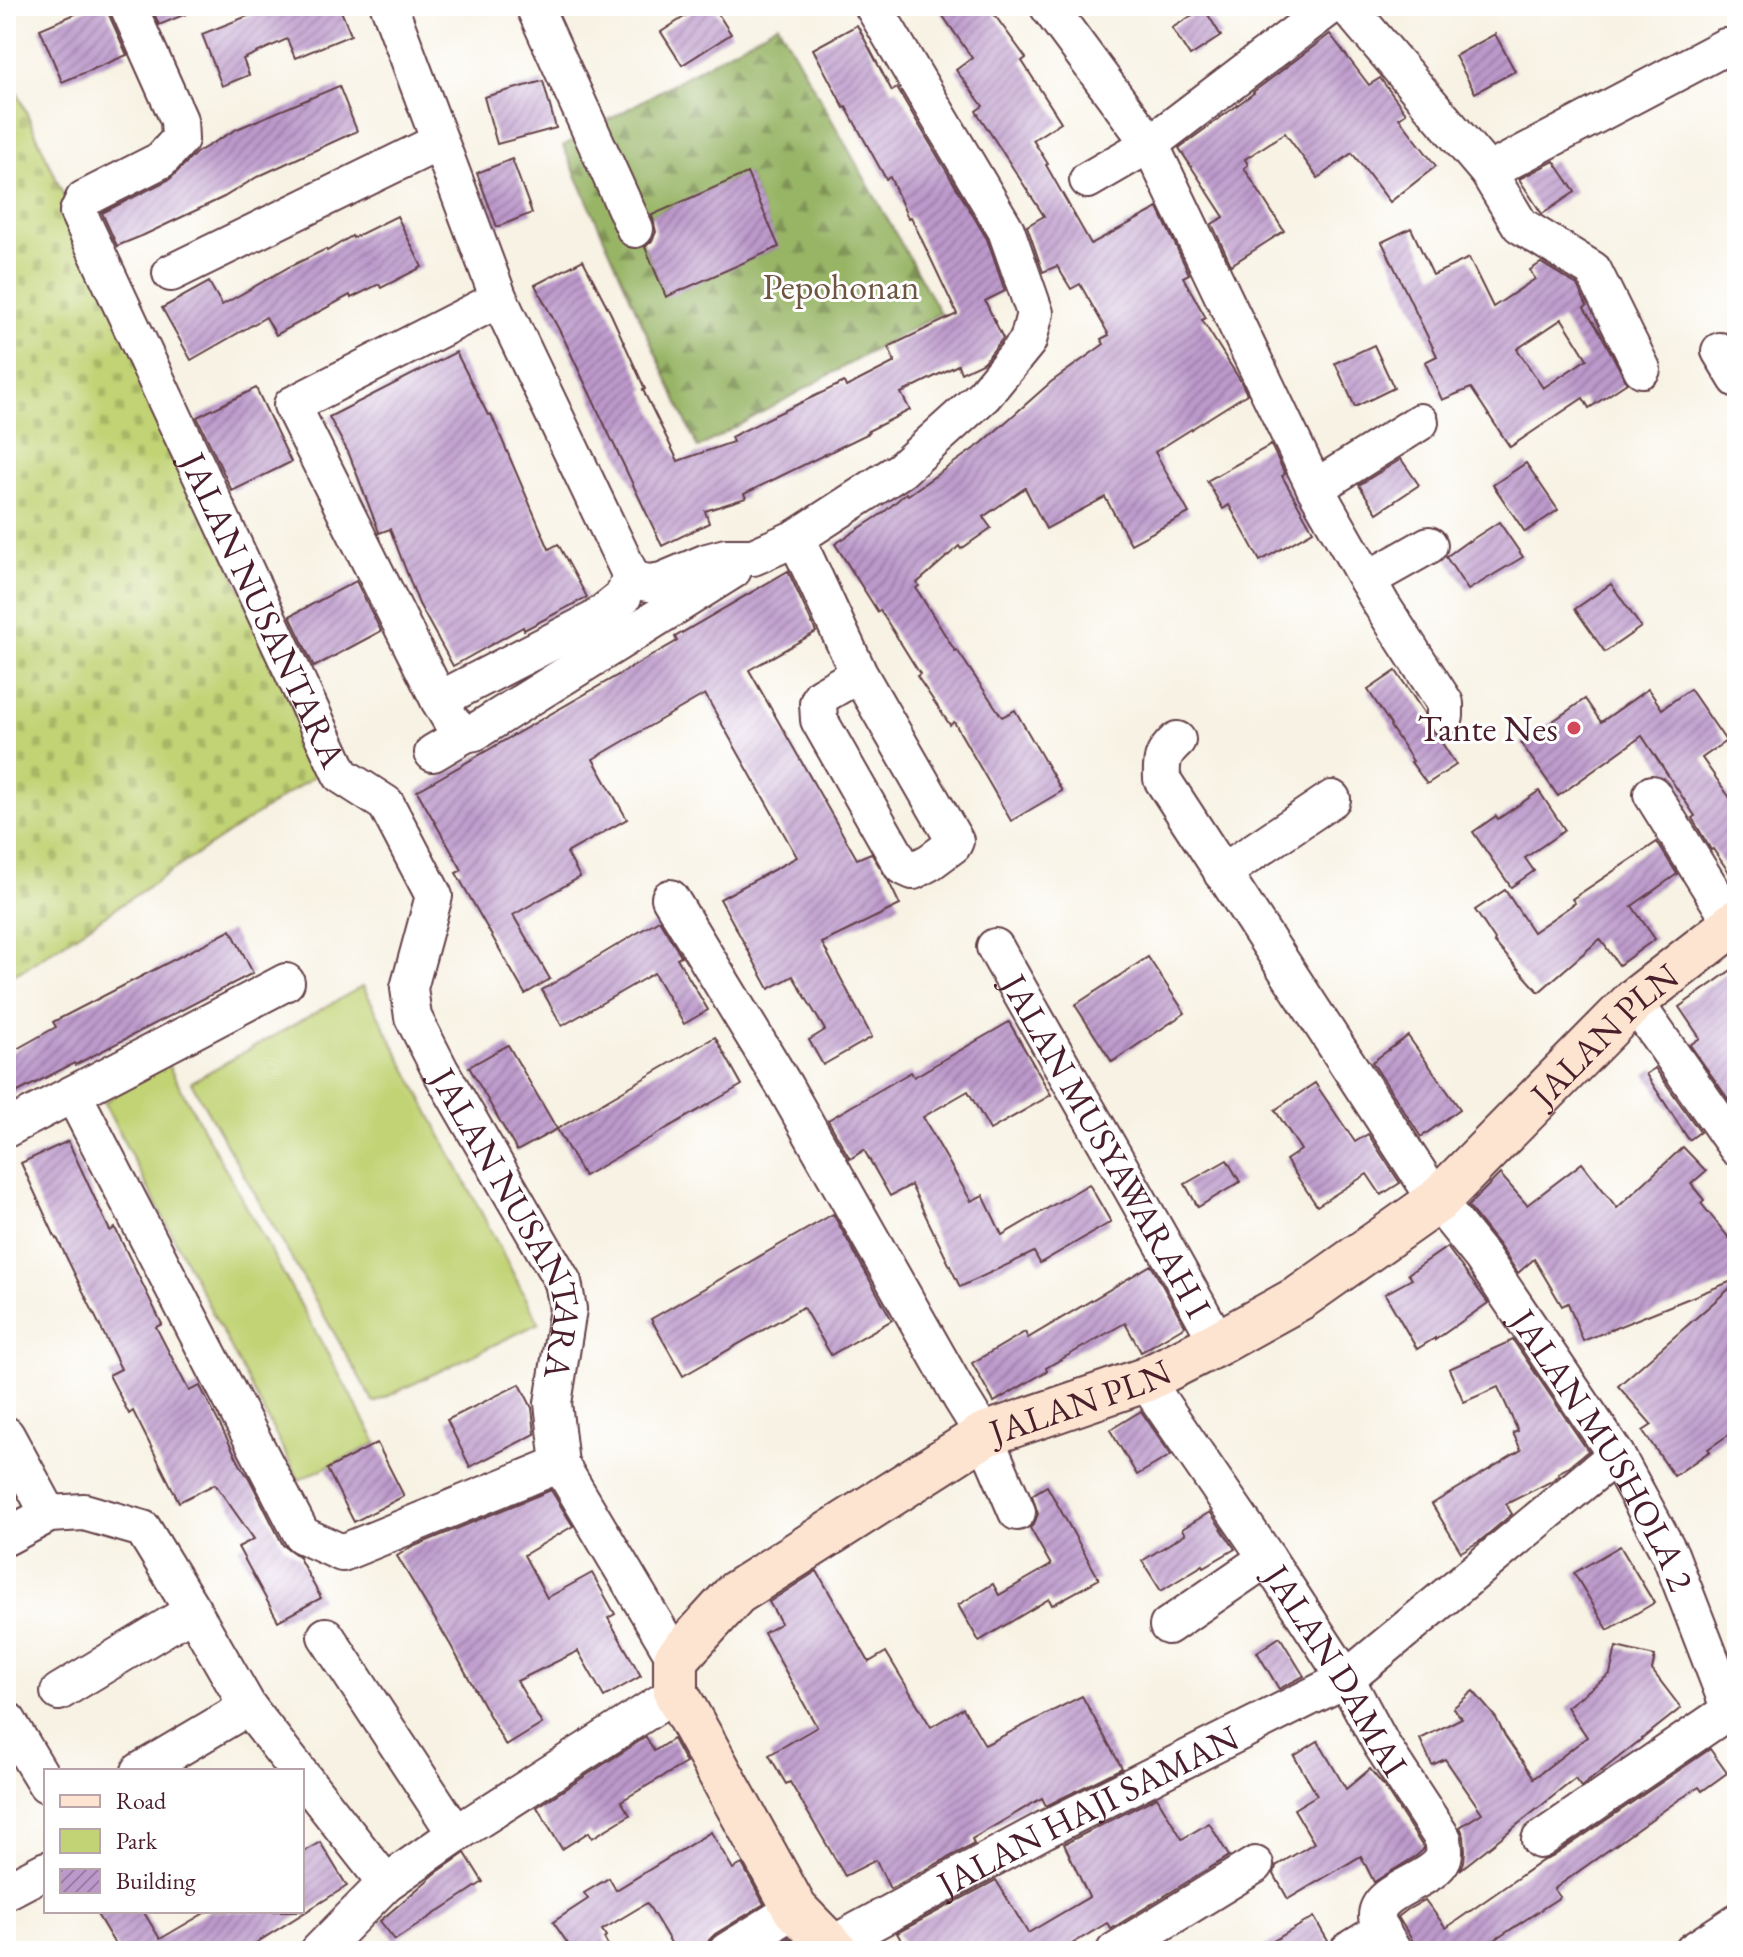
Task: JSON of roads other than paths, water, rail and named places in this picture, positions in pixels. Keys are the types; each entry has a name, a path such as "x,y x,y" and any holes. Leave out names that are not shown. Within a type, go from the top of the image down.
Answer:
{"street":[{"name":"JALAN NUSANTARA","path":"128,6 179,120 180,139 161,160 84,199 78,212 341,775 386,804 434,896 409,988 413,1017 440,1070 563,1282 568,1309 553,1403 560,1464"},
{"path":"389,6 499,299 627,587 631,633"},
{"path":"534,6 635,229"},
{"path":"433,753 465,734 475,732 753,557 796,538 901,470 984,395 1028,341 1035,313 1006,230 873,6"},
{"path":"1048,6 1150,144 1315,488 1367,580 1445,703 1445,716"},
{"path":"1088,180 1150,144 1331,6"},
{"path":"1347,6 1488,172 1520,225 1593,270 1642,369"},
{"path":"1488,172 1725,47"},
{"path":"171,273 439,142"},
{"path":"465,734 452,722 439,700 292,405 499,299"},
{"path":"1315,488 1420,422"},
{"path":"796,538 859,674 955,841 930,862 913,871 902,866 819,720 818,703 821,696 859,674"},
{"path":"1367,580 1429,545"},
{"path":"439,700 594,620 627,587 639,581 662,581 726,557 753,557"},
{"name":"JALAN MUSHOLA 2","path":"1177,740 1165,752 1161,766 1162,779 1437,1201 1482,1257 1616,1455 1670,1554 1733,1715"},
{"path":"1652,794 1734,922"},
{"path":"1222,873 1332,799"},
{"path":"670,898 785,1087 984,1435 1017,1512"},
{"name":"JALAN PLN","path":"676,1676 736,1593 984,1435 1145,1380 1218,1343 1301,1297 1437,1201 1634,1001 1734,922"},
{"name":"JALAN MUSYAWARAH I","path":"995,947 1218,1343"},
{"path":"6,1129 286,982"},
{"path":"1634,1001 1737,1148"},
{"path":"73,1094 302,1535 342,1553 560,1464 676,1676 795,1909 834,1948"},
{"name":"JALAN DAMAI","path":"1145,1380 1346,1679 1381,1744 1443,1839 1444,1856 1436,1867 1382,1901 1377,1916 1388,1941"},
{"path":"6,1435 49,1514"},
{"name":"JALAN HAJI SAMAN","path":"834,1948 1044,1830 1346,1679 1616,1455"},
{"path":"6,1537 49,1514 84,1512 143,1529 248,1707 297,1769"},
{"path":"1168,1626 1267,1558"},
{"path":"59,1692 193,1611"},
{"path":"326,1636 456,1834"},
{"path":"319,1951 386,1883 676,1676"},
{"path":"143,1769 248,1707"},
{"path":"1540,1840 1733,1715"},
{"path":"6,1722 44,1781"},
{"path":"304,1778 386,1883"},
{"path":"1115,1951 1255,1865"},
{"path":"6,1891 44,1871"},
{"path":"727,1951 795,1909"},
{"path":"1693,1951 1737,1922"},
{"path":"1348,1951 1388,1941"}],"place":[{"name":"Tante Nes","path":"1574,728"}],"park label":[{"name":"Pepohonan","path":"841,286"}]}
